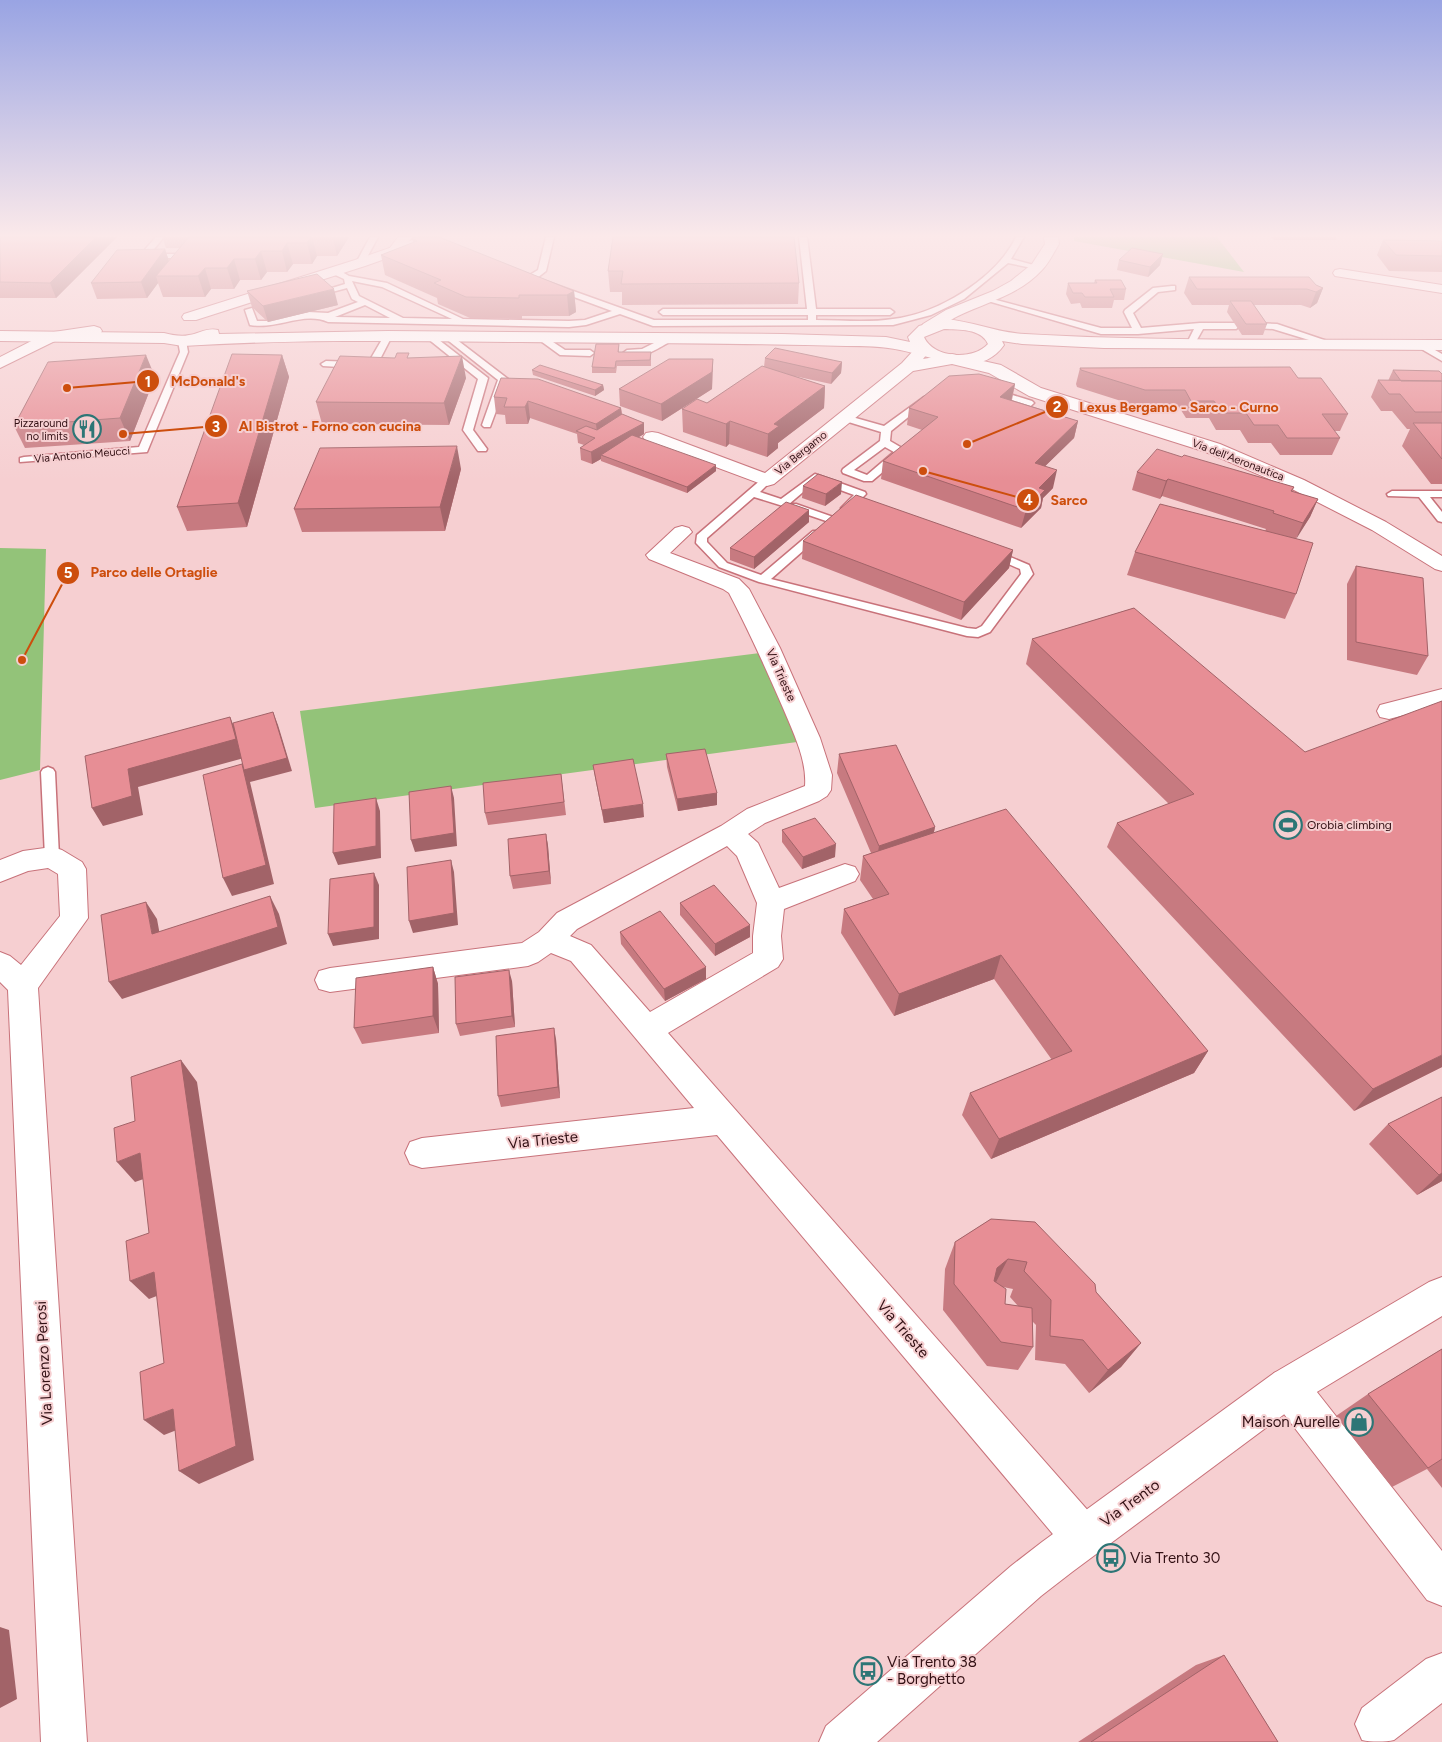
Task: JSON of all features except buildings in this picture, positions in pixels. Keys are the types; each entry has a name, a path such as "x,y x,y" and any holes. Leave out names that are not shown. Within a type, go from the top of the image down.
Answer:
{"street":[{"path":"0,337 49,337 168,328 187,318"},
{"path":"207,318 256,329 388,336"},
{"path":"188,340 214,331 218,322 226,318"},
{"path":"923,349 917,343 916,337 926,324 939,318"},
{"path":"972,318 984,332 995,340 996,345 991,362"},
{"path":"782,339 926,324 944,324 962,325 984,332 1022,339 1104,343 1442,345"},
{"path":"168,328 188,340 388,336 782,339 886,342 923,349"},
{"path":"0,330 92,334"},
{"path":"0,364 45,347 92,334"},
{"path":"0,337 18,343 22,351"},
{"path":"0,364 49,337"},
{"path":"991,362 1025,348 1104,343"},
{"name":"Via dell'Aeronautica","path":"923,349 936,355 991,362 1034,392 1214,448 1298,484 1379,526 1442,565"},
{"name":"Via Bergamo","path":"652,437 760,486 908,367 923,349"},
{"name":"Via Bergamo","path":"908,367 952,358"},
{"name":"Via Trieste","path":"330,980 528,954 549,940 568,921 730,833 756,816 810,795 818,790 819,775 808,738 769,648 738,588 656,555 682,532"},
{"path":"1389,711 1442,697"},
{"path":"646,1030 768,959 766,936 771,903 748,850 730,833"},
{"path":"0,872 23,861 52,856"},
{"name":"Via Lorenzo Perosi","path":"52,856 72,869 74,918 12,974 59,1633 64,1742"},
{"path":"771,903 845,874"},
{"name":"Via Trieste","path":"549,940 581,954 722,1120 1084,1537"},
{"name":"Via Trieste","path":"422,1153 722,1120"},
{"name":"Via Trento","path":"842,1742 1026,1581 1084,1537 1288,1387 1442,1295"},
{"path":"1288,1387 1442,1585"},
{"path":"1378,1724 1442,1675"}],"lane":[{"path":"252,318 253,323 268,324 293,318"},
{"path":"328,318 569,324 598,318"},
{"path":"397,318 402,321"},
{"path":"457,318 461,322"},
{"path":"640,318 653,323 813,324 893,322 926,324 933,318"},
{"path":"813,318 813,324"},
{"path":"872,318 926,324"},
{"path":"1050,318 1101,331 1236,326"},
{"path":"1131,318 1138,331"},
{"path":"1191,343 1200,326"},
{"path":"1257,326 1274,326 1332,344"},
{"path":"326,364 377,365 388,336"},
{"path":"430,336 483,378 468,430 482,450"},
{"path":"448,336 503,379 487,425"},
{"path":"541,337 563,353 590,353"},
{"path":"625,352 644,352 670,338"},
{"name":"Via Antonio Meucci","path":"24,460 143,450 188,340"},
{"path":"1421,345 1442,358"},
{"path":"449,365 468,366"},
{"path":"987,390 1029,403 1019,412"},
{"path":"885,442 898,450 899,453 868,479 848,471 885,442 886,430 932,394"},
{"path":"845,418 886,430"},
{"path":"763,580 832,520 858,503 861,494 815,477 783,503"},
{"path":"832,520 783,503 760,486 701,537 702,543 723,565 763,580 967,632 978,632 986,629 1027,574 1025,566 979,548"},
{"path":"1392,494 1442,494"},
{"path":"1422,494 1442,519"},
{"path":"48,772 52,856"}],"green space":[{"path":"0,548 46,549 40,770 0,780"},
{"path":"760,653 797,742 315,808 300,711"}],"place":[{"name":"McDonald's","path":"67,388"},
{"name":"Pizzaround no limits","path":"87,429"},
{"name":"Al Bistrot - Forno con cucina","path":"123,434"},
{"name":"Lexus Bergamo - Sarco - Curno","path":"967,444"},
{"name":"Sarco","path":"923,471"},
{"name":"Parco delle Ortaglie","path":"22,660"},
{"name":"Orobia climbing","path":"1288,825"},
{"name":"Maison Aurelle","path":"1359,1422"},
{"name":"Via Trento 30","path":"1111,1558"},
{"name":"Via Trento 38 - Borghetto","path":"868,1671"}]}
